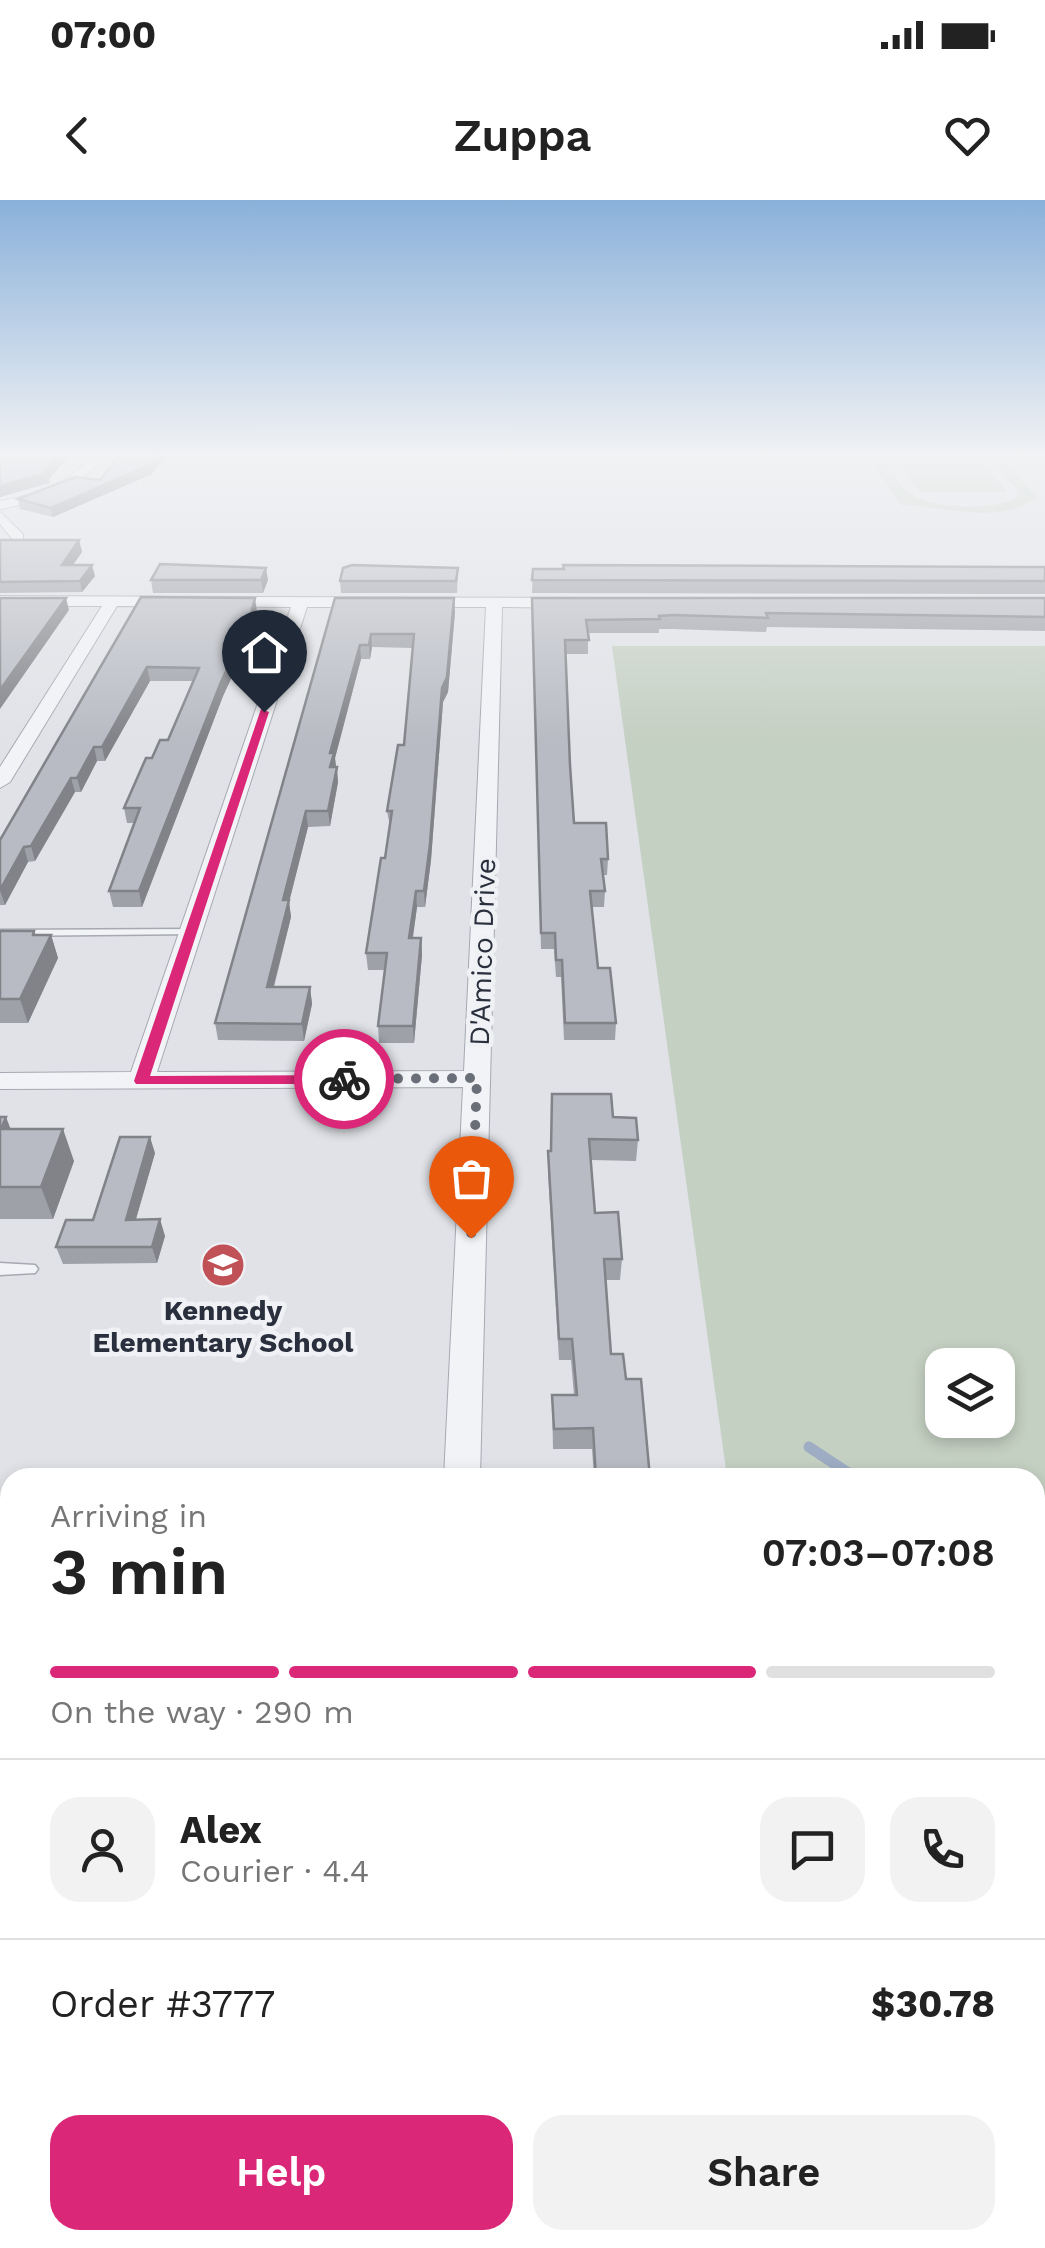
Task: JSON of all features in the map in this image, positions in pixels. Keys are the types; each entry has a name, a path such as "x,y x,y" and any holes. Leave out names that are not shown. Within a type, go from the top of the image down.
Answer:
{"street":[{"path":"0,601 301,601 494,606 583,603"},
{"path":"141,1081 301,601"},
{"path":"0,782 112,602"},
{"name":"D'Amico Drive","path":"462,1468 494,606"},
{"path":"0,1081 477,1078"}],"lane":[{"path":"0,932 192,932"},
{"path":"0,1269 30,1269"}],"green space":[{"path":"612,646 1045,646 1045,1468 726,1468"}],"building":[{"path":"0,550 72,550 62,565 92,565 80,581 0,582"},
{"path":"160,564 266,568 261,580 151,580"},
{"path":"563,565 1045,567 1045,581 532,580 533,569 564,569"},
{"path":"343,568 458,568 456,581 340,581"},
{"path":"141,597 255,598 248,625 221,682 139,891 109,891 140,808 124,808 146,758 152,758 160,740 168,740 199,668 147,667 102,747 94,747 77,778 71,778 0,890 0,840"},
{"path":"0,598 66,598 0,690"},
{"path":"335,598 454,598 424,891 416,891 409,938 421,938 413,1026 378,1026 387,953 366,953 381,858 385,858 392,811 387,811 398,745 404,745 414,634 371,634 369,645 360,645 330,753 334,753 330,767 337,767 328,811 306,811 283,900 289,900 267,987 310,987 302,1024 215,1023"},
{"path":"532,598 1045,598 1045,617 766,613 768,618 673,615 659,616 660,619 586,620 589,640 565,640 574,823 606,823 608,859 601,859 605,891 590,891 598,968 610,968 616,1023 565,1023 562,960 556,960 555,933 541,933"},
{"path":"0,931 51,935 20,999 0,999"},
{"path":"552,1094 611,1094 613,1117 636,1118 638,1140 589,1139 595,1213 618,1212 622,1259 604,1259 611,1354 623,1354 626,1379 641,1379 649,1468 595,1468 593,1428 554,1429 552,1395 577,1395 572,1339 559,1339"},
{"path":"0,1117 6,1117 1,1129 63,1129 41,1187 0,1187"},
{"path":"120,1137 150,1137 126,1220 160,1219 152,1247 56,1247 66,1220 93,1220"}],"waterway":[{"path":"809,1447 841,1468"}],"way so far":[{"path":"344,1079 477,1078 471,1238"}],"place":[{"name":"Kennedy Elementary School","path":"223,1265"}],"route":[{"path":"264,712 141,1081 344,1079"}]}
